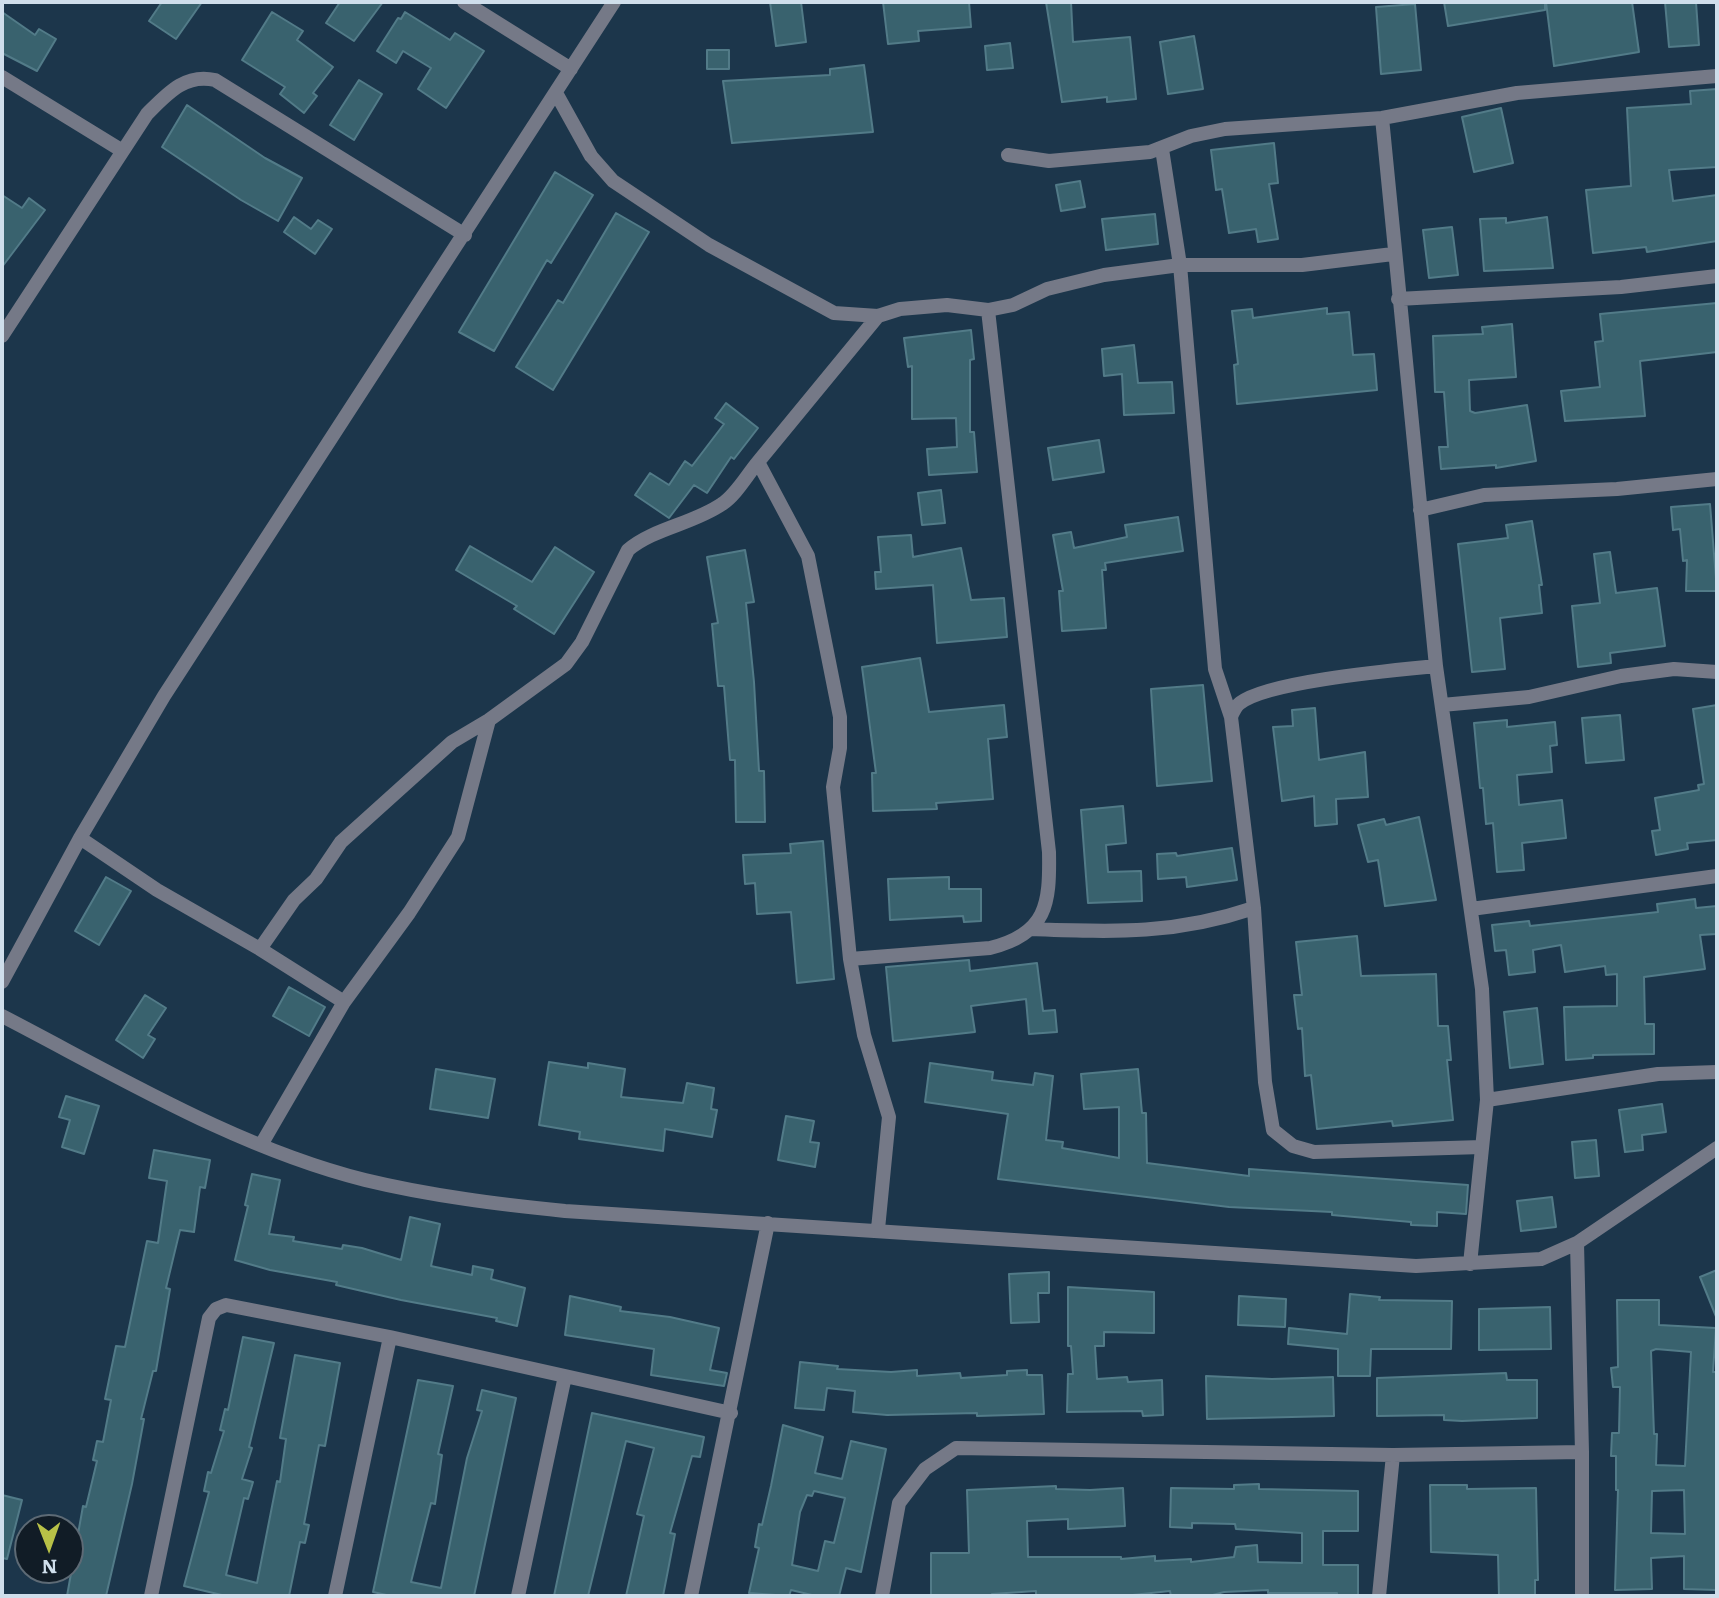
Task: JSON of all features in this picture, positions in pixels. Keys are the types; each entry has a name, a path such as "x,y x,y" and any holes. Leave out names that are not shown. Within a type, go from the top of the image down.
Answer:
{"street":[{"path":"464,2 571,69"},
{"path":"2,982 80,838 164,696 614,2"},
{"path":"1008,155 1049,161 1162,149 1191,136 1225,129 1382,118 1517,93 1717,76"},
{"path":"2,77 121,150"},
{"path":"2,336 147,114 180,85 193,78 215,80 465,235"},
{"path":"556,93 591,156 613,181 709,244 834,313 878,316 900,309 927,306 988,310 1013,305 1073,281 1180,265 1302,265 1393,254"},
{"path":"1382,118 1393,254 1436,666 1482,989 1487,1100 1470,1264"},
{"path":"1162,149 1180,265 1215,668 1231,717 1254,908 1265,1082 1273,1130 1293,1146 1314,1152 1482,1147"},
{"path":"1398,299 1622,287 1717,276"},
{"path":"850,959 990,948 1020,938 1030,929 1049,901 1049,852 988,310"},
{"path":"260,949 294,900 316,879 341,842 452,742 489,720 566,664 582,642 628,550 639,541 709,512 725,502 878,316"},
{"path":"758,462 808,556 840,717 841,748 833,787 850,959 864,1035 889,1117 878,1229"},
{"path":"1420,510 1484,495 1617,489 1717,479"},
{"path":"1231,717 1238,704 1282,688 1373,672 1436,666"},
{"path":"1442,705 1529,697 1621,676 1661,671 1717,672"},
{"path":"261,1144 344,1002 409,913 458,837 489,720"},
{"path":"80,838 157,890 260,949 344,1002"},
{"path":"1471,909 1717,876"},
{"path":"1030,929 1150,932 1205,923 1254,908"},
{"path":"2,1016 161,1099 261,1144 363,1179 447,1198 565,1211 878,1229 1416,1266 1470,1264 1541,1259 1577,1243 1717,1148"},
{"path":"1487,1100 1658,1074 1717,1072"},
{"path":"691,1596 731,1413 768,1223"},
{"path":"1577,1243 1582,1596"},
{"path":"151,1596 209,1318 216,1309 226,1305 390,1337 731,1413"},
{"path":"335,1596 390,1337"},
{"path":"518,1596 565,1376"},
{"path":"882,1596 899,1503 925,1469 956,1448 1393,1455 1582,1452"},
{"path":"1379,1596 1393,1455"}],"building":[{"path":"162,2 202,2 176,39 149,21"},
{"path":"340,2 383,2 354,41 326,23"},
{"path":"770,2 801,2 806,42 776,46"},
{"path":"883,2 969,2 971,27 918,31 919,41 888,44"},
{"path":"1046,2 1071,2 1073,42 1130,37 1136,99 1107,102 1107,97 1062,102"},
{"path":"1444,2 1545,2 1545,10 1448,26"},
{"path":"1546,2 1632,2 1639,52 1554,66"},
{"path":"1665,2 1696,2 1699,45 1669,47"},
{"path":"1415,4 1421,70 1381,74 1376,7"},
{"path":"2,12 35,35 39,29 56,39 37,71 2,53"},
{"path":"272,12 303,31 297,40 333,67 313,93 317,96 304,113 280,94 285,87 242,60"},
{"path":"405,12 450,40 455,33 484,51 446,108 418,89 431,68 403,51 396,63 377,51 398,18 401,19"},
{"path":"1194,36 1203,89 1168,94 1160,42"},
{"path":"1010,43 1013,68 987,70 985,46"},
{"path":"707,50 729,50 729,69 707,69"},
{"path":"864,65 873,132 732,143 723,81 830,75 830,69"},
{"path":"359,80 382,94 354,140 330,125"},
{"path":"1717,89 1717,167 1669,170 1673,201 1717,195 1717,241 1647,252 1646,247 1593,253 1586,190 1631,186 1627,108 1691,104 1690,91"},
{"path":"187,105 265,158 302,178 278,221 241,200 162,147"},
{"path":"1501,108 1513,163 1474,172 1462,117"},
{"path":"1274,143 1278,183 1269,184 1278,239 1258,242 1256,229 1229,233 1222,189 1216,190 1211,150"},
{"path":"555,172 593,195 551,263 547,260 494,351 459,332"},
{"path":"1080,181 1085,207 1061,211 1056,185"},
{"path":"2,195 22,208 29,198 45,210 2,267"},
{"path":"616,213 649,232 553,390 516,367 558,300 563,303"},
{"path":"1155,214 1158,244 1106,250 1102,219"},
{"path":"294,217 311,229 318,220 332,229 315,254 284,232"},
{"path":"1547,217 1553,268 1484,271 1480,219 1506,218 1506,223"},
{"path":"1452,227 1458,275 1429,278 1423,230"},
{"path":"1717,303 1717,352 1640,361 1645,416 1565,421 1561,391 1600,387 1595,342 1603,341 1600,314"},
{"path":"1327,308 1327,314 1349,312 1353,355 1374,354 1377,390 1237,404 1234,365 1238,364 1232,311 1252,309 1253,318"},
{"path":"1512,324 1516,377 1469,380 1470,411 1475,413 1527,405 1536,461 1496,468 1496,465 1441,469 1439,447 1448,447 1444,392 1435,392 1433,336 1483,334 1482,327"},
{"path":"971,330 974,359 970,360 970,432 974,432 977,472 929,475 927,449 957,447 956,418 912,419 912,366 908,367 904,338"},
{"path":"1134,345 1138,383 1172,382 1174,413 1124,415 1122,374 1104,376 1102,349"},
{"path":"726,403 758,428 734,459 731,457 707,493 694,485 669,518 635,495 650,473 669,485 685,461 692,466 724,424 715,418"},
{"path":"1099,440 1104,472 1053,480 1048,448"},
{"path":"941,490 945,523 922,525 918,493"},
{"path":"1710,504 1717,591 1686,591 1687,560 1683,561 1680,529 1673,530 1671,507"},
{"path":"1178,517 1183,551 1105,563 1106,570 1102,570 1106,628 1062,631 1059,591 1063,591 1053,535 1071,532 1074,548 1127,537 1125,525"},
{"path":"1532,521 1542,585 1539,585 1542,613 1500,618 1505,669 1472,672 1458,544 1508,538 1506,525"},
{"path":"911,535 913,557 961,548 971,600 1004,598 1007,637 937,643 933,585 876,589 875,572 881,572 878,537"},
{"path":"470,546 532,582 555,547 594,572 554,634 514,609 517,606 456,570"},
{"path":"745,550 754,602 746,603 759,771 764,771 765,822 736,822 735,760 730,760 724,686 718,686 712,624 718,623 707,557"},
{"path":"1610,552 1616,593 1657,588 1665,646 1610,653 1611,663 1578,667 1572,606 1600,603 1594,554"},
{"path":"920,658 929,712 1004,705 1007,737 988,739 993,799 936,803 937,809 873,811 872,773 876,773 862,667"},
{"path":"1203,685 1212,781 1157,786 1151,689"},
{"path":"1717,705 1717,840 1687,843 1688,849 1656,855 1652,831 1660,830 1655,798 1699,790 1698,785 1704,784 1693,709"},
{"path":"1315,708 1319,760 1365,752 1368,797 1336,799 1337,824 1315,826 1314,796 1282,801 1273,727 1293,726 1292,710"},
{"path":"1620,715 1624,760 1586,763 1582,718"},
{"path":"1507,720 1507,727 1555,722 1557,745 1550,746 1552,772 1517,775 1519,805 1562,800 1566,838 1522,843 1524,870 1497,872 1493,823 1486,824 1483,788 1480,788 1474,723"},
{"path":"1123,806 1126,843 1106,845 1108,872 1141,871 1142,901 1088,903 1081,810"},
{"path":"1419,817 1436,900 1385,906 1378,860 1368,862 1358,825 1384,819 1386,825"},
{"path":"823,841 834,979 797,983 791,912 757,914 755,883 745,884 743,855 791,853 790,844"},
{"path":"1232,848 1237,880 1187,887 1186,877 1158,879 1157,854 1176,853 1177,856"},
{"path":"106,877 131,891 99,945 75,931"},
{"path":"949,877 949,889 981,889 981,921 964,922 963,916 890,920 888,879"},
{"path":"1695,899 1696,908 1717,906 1717,934 1700,935 1705,969 1644,977 1645,1024 1654,1024 1654,1054 1593,1055 1593,1058 1566,1060 1564,1007 1617,1006 1617,974 1606,975 1605,966 1565,972 1561,945 1533,950 1535,972 1509,975 1506,950 1495,951 1492,925 1529,921 1530,926 1658,912 1657,904"},
{"path":"1357,936 1361,976 1436,974 1438,1026 1448,1026 1451,1060 1447,1060 1453,1120 1393,1126 1392,1121 1317,1129 1311,1075 1305,1076 1302,1028 1298,1029 1294,995 1302,995 1296,942"},
{"path":"969,960 970,971 1037,963 1043,1011 1055,1010 1057,1032 1029,1034 1026,999 971,1006 975,1032 893,1041 886,967"},
{"path":"289,987 325,1007 309,1036 273,1016"},
{"path":"145,995 166,1008 148,1035 155,1039 143,1058 116,1040"},
{"path":"1537,1008 1543,1064 1510,1068 1504,1012"},
{"path":"549,1062 588,1068 588,1063 625,1069 621,1097 683,1103 687,1083 714,1088 711,1109 717,1110 712,1137 665,1129 663,1151 579,1139 580,1132 539,1125"},
{"path":"930,1063 993,1072 992,1080 1033,1085 1035,1073 1053,1076 1046,1140 1063,1142 1062,1148 1119,1158 1119,1107 1084,1109 1081,1074 1138,1069 1142,1113 1146,1113 1147,1163 1249,1176 1249,1169 1468,1185 1466,1214 1437,1212 1437,1226 1411,1225 1411,1222 1332,1215 1332,1212 1229,1207 998,1179 1008,1114 925,1102"},
{"path":"436,1069 495,1079 488,1118 430,1109"},
{"path":"66,1096 99,1106 84,1154 62,1147 70,1120 59,1117"},
{"path":"1662,1104 1666,1132 1642,1135 1643,1150 1625,1152 1619,1110"},
{"path":"786,1116 814,1121 810,1142 819,1143 815,1167 778,1160"},
{"path":"1596,1140 1599,1176 1575,1178 1572,1142"},
{"path":"154,1150 210,1160 205,1188 200,1187 194,1232 180,1230 166,1288 170,1289 156,1371 153,1371 141,1419 144,1419 132,1484 106,1596 67,1596 69,1584 84,1584 84,1514 82,1514 83,1506 86,1507 97,1461 93,1460 97,1441 103,1442 111,1400 105,1399 116,1346 125,1347 147,1241 158,1243 167,1181 149,1178"},
{"path":"252,1174 280,1180 269,1234 294,1237 293,1241 342,1249 343,1245 362,1248 401,1260 410,1217 440,1224 431,1266 472,1275 473,1266 493,1270 491,1279 525,1288 517,1326 496,1321 497,1318 401,1300 336,1285 337,1282 270,1270 235,1260 248,1206 245,1205"},
{"path":"1552,1197 1556,1227 1521,1231 1517,1201"},
{"path":"1717,1270 1717,1319 1700,1277"},
{"path":"1049,1272 1049,1293 1038,1293 1039,1322 1011,1323 1009,1274"},
{"path":"1068,1287 1154,1292 1154,1333 1104,1332 1104,1346 1095,1346 1097,1379 1127,1377 1128,1382 1162,1380 1163,1415 1143,1416 1142,1411 1067,1412 1068,1374 1073,1374 1071,1346 1068,1346"},
{"path":"1350,1294 1380,1297 1379,1300 1452,1301 1451,1349 1371,1349 1370,1376 1338,1376 1338,1349 1288,1344 1289,1328 1347,1334"},
{"path":"570,1296 621,1307 620,1311 670,1317 719,1328 710,1370 727,1373 724,1386 651,1375 654,1349 565,1335"},
{"path":"1239,1296 1286,1299 1285,1327 1238,1325"},
{"path":"1617,1300 1659,1300 1659,1325 1716,1328 1713,1372 1717,1372 1717,1590 1684,1589 1684,1556 1651,1558 1652,1589 1615,1590 1618,1490 1616,1456 1611,1456 1612,1433 1619,1433 1620,1387 1613,1387 1611,1368 1618,1367","holes":["1656,1349 1691,1352 1685,1466 1656,1465 1657,1434 1654,1434 1651,1351","1684,1490 1685,1534 1651,1533 1652,1491"]},
{"path":"1550,1307 1551,1349 1479,1350 1479,1309"},
{"path":"243,1337 274,1343 249,1447 252,1448 242,1479 253,1482 248,1499 244,1498 226,1575 257,1583 277,1481 280,1482 286,1439 280,1438 295,1355 340,1363 325,1446 319,1445 304,1524 309,1525 305,1543 300,1542 289,1596 226,1596 184,1586 209,1492 204,1491 208,1472 211,1473 224,1431 220,1430 225,1409 228,1410"},
{"path":"800,1362 838,1366 837,1369 891,1372 917,1370 917,1376 960,1373 961,1378 1007,1375 1007,1371 1027,1370 1027,1375 1042,1375 1044,1414 977,1416 977,1413 887,1415 853,1412 855,1391 827,1388 824,1410 795,1408"},
{"path":"1506,1373 1507,1380 1537,1380 1537,1418 1462,1421 1444,1420 1444,1415 1377,1416 1377,1378"},
{"path":"1206,1376 1272,1379 1333,1377 1334,1416 1207,1419"},
{"path":"418,1380 453,1386 438,1454 442,1455 435,1504 431,1503 411,1582 441,1588 467,1458 482,1411 477,1410 482,1390 516,1398 474,1596 391,1596 373,1592"},
{"path":"592,1413 704,1437 700,1457 692,1456 670,1533 675,1534 663,1596 626,1596 644,1516 637,1514 654,1448 626,1441 588,1596 554,1596"},
{"path":"783,1425 823,1437 815,1473 842,1479 851,1441 886,1449 861,1572 846,1568 839,1596 816,1596 791,1590 789,1596 749,1593 759,1548 755,1547 759,1524 762,1525","holes":["814,1491 845,1498 834,1543 825,1541 818,1571 792,1565 800,1512 807,1495 812,1496"]},
{"path":"1259,1484 1259,1489 1358,1491 1358,1531 1323,1531 1323,1565 1358,1565 1358,1596 1337,1596 1337,1593 1268,1593 1268,1590 1224,1592 1209,1596 1171,1596 1170,1591 1123,1596 1036,1595 1036,1591 992,1596 931,1596 931,1553 969,1553 967,1490 1056,1486 1056,1489 1123,1488 1125,1526 1068,1529 1068,1519 1027,1521 1028,1557 1121,1559 1155,1556 1155,1561 1191,1559 1191,1562 1234,1557 1236,1547 1257,1545 1258,1562 1302,1563 1302,1533 1236,1529 1235,1524 1192,1523 1192,1528 1170,1527 1171,1488 1234,1489 1234,1485"},
{"path":"1430,1485 1467,1485 1467,1489 1536,1488 1538,1580 1535,1580 1535,1596 1499,1596 1498,1555 1431,1552"},
{"path":"2,1495 22,1500 18,1514 14,1514 14,1531 7,1559 2,1558"}]}
